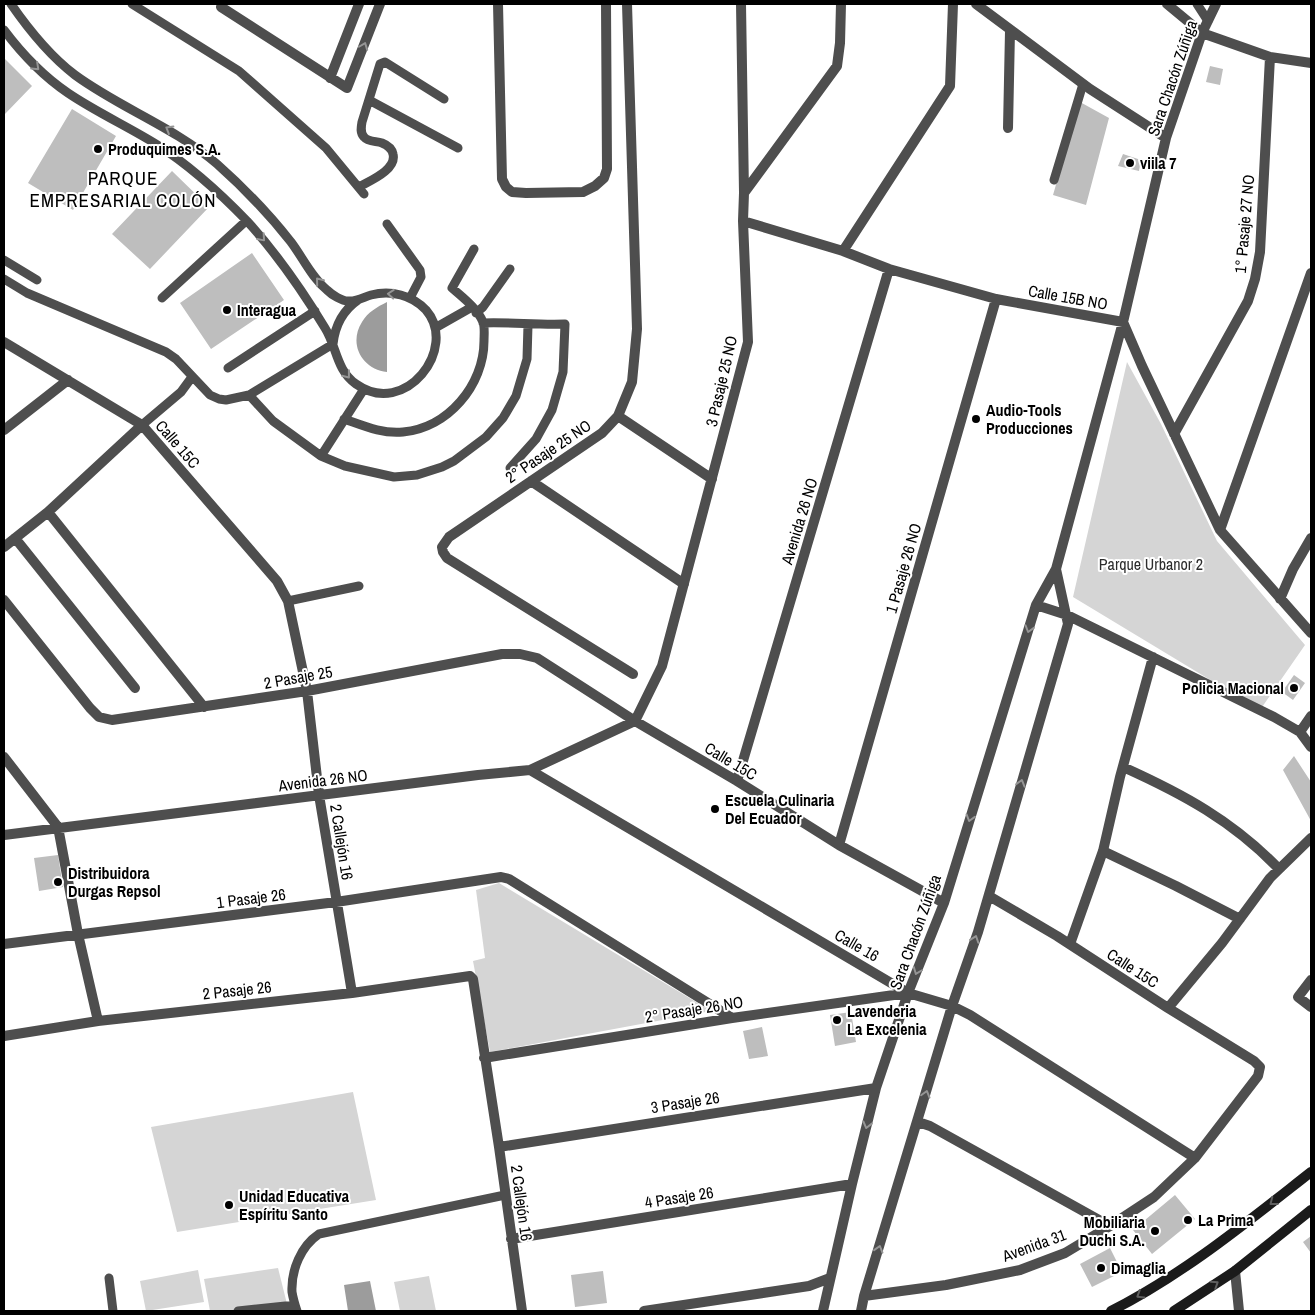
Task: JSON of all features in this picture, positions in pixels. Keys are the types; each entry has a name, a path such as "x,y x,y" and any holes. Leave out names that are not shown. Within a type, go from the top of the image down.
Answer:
{"main road":[{"path":"1111,1311 1129,1302 1210,1250 1311,1172"},
{"path":"1174,1311 1235,1271 1311,1210"}],"street":[{"path":"330,78 359,4"},
{"path":"221,7 347,88 380,4"},
{"path":"498,4 502,179 512,192 526,194 583,192 595,186 604,178 607,169 606,4"},
{"name":"2° Pasaje 25 NO","path":"627,4 637,330 632,382 618,416 602,433 449,537 442,547 447,558 632,674"},
{"name":"3 Pasaje 25 NO","path":"635,721 662,666 748,342 743,222 740,4"},
{"path":"744,193 837,66 840,43 841,4"},
{"path":"843,251 950,86 952,4"},
{"path":"976,4 1083,84 1166,138"},
{"path":"1167,4 1202,33 1270,57 1311,63"},
{"name":"Sara Chacón Zúñiga","path":"823,1311 876,1088 908,993 944,903 1036,605 1056,569 1123,322 1166,138 1202,33 1216,4"},
{"path":"1008,128 1010,31"},
{"name":"1° Pasaje 27 NO","path":"1174,434 1248,300 1255,279 1260,252 1270,57"},
{"name":"Calle 15B NO","path":"743,222 843,251 889,270 996,299 1123,322 1220,530 1311,633"},
{"name":"Avenida 26 NO","path":"737,781 889,270"},
{"path":"1220,530 1311,273"},
{"name":"1 Pasaje 26 NO","path":"839,845 996,299"},
{"name":"Calle 15C","path":"4,342 142,425 277,582"},
{"path":"4,430 68,380"},
{"path":"618,416 712,479"},
{"path":"4,547 48,512 142,425"},
{"path":"531,481 684,584"},
{"path":"48,512 204,707"},
{"path":"15,538 135,688"},
{"path":"1280,598 1292,569 1311,538"},
{"name":"Sara Chacón Zúñiga","path":"861,1311 952,1006 988,896 1068,624 1056,569"},
{"name":"2 Callejón 16","path":"277,582 288,601 307,691 319,795 352,992"},
{"name":"2 Pasaje 25","path":"4,600 99,717 112,720 307,691 502,654"},
{"path":"1036,605 1067,615 1300,732 1311,747"},
{"name":"Calle 15C","path":"502,654 520,654 536,658 635,721 737,781 839,845 944,903"},
{"path":"1070,944 1103,851 1123,767 1153,657"},
{"path":"1300,732 1311,716"},
{"name":"Avenida 26 NO","path":"4,835 530,770 635,721"},
{"path":"4,757 58,827 78,934 98,1021"},
{"path":"1123,767 1186,797 1238,831 1279,868"},
{"name":"Calle 16","path":"530,770 908,993 952,1006 978,1020 1195,1158"},
{"path":"1168,1008 1222,943 1270,878 1311,838"},
{"path":"1103,851 1240,919"},
{"name":"1 Pasaje 26","path":"4,944 336,902 501,877 509,880 732,1018"},
{"name":"Calle 15C","path":"988,896 1070,944 1254,1061 1260,1067"},
{"name":"2 Pasaje 26","path":"4,1036 98,1021 352,992 468,976 473,980"},
{"name":"2 Callejón 16","path":"473,980 522,1311"},
{"path":"1311,980 1298,997 1311,1008"},
{"name":"2° Pasaje 26 NO","path":"484,1058 732,1018 908,993"},
{"name":"Avenida 31","path":"864,1296 946,1285 1020,1270 1065,1253 1154,1197 1195,1158 1258,1076 1260,1067"},
{"name":"3 Pasaje 26","path":"499,1147 876,1088"},
{"path":"918,1122 930,1126 1110,1226"},
{"name":"4 Pasaje 26","path":"511,1239 852,1184"},
{"path":"1235,1271 1239,1311"},
{"path":"644,1311 809,1286 830,1278"}],"lane":[{"path":"4,30 18,48 51,80 68,93 180,160 246,220 281,261 315,311 328,332 344,372 353,382 364,389 377,393 391,393 404,389 417,380 428,368 433,355 434,328 430,315 421,304 397,294 384,293 350,302 342,300 327,290 290,240 216,163 178,135 111,98 76,75 42,43 11,4"},
{"path":"132,4 239,71 326,148 361,190 392,164 394,156 391,149 384,144 368,140 363,137 361,131 380,64 385,62 444,99"},
{"path":"1197,4 1208,21"},
{"path":"1054,180 1083,84"},
{"path":"369,100 458,148"},
{"path":"162,298 246,220"},
{"path":"387,224 420,270 421,276 410,298"},
{"path":"344,419 370,429 391,432 412,431 442,418 459,402 478,376 484,347 483,324 474,310 452,288 474,249"},
{"path":"4,260 37,280"},
{"path":"434,328 483,307 510,269"},
{"path":"4,279 27,293 155,346 176,359 210,395 226,400 250,396 333,344 335,330 343,315 350,306 360,299"},
{"path":"228,368 315,311"},
{"path":"483,324 514,322 528,325 565,324 563,372 559,391 545,425 536,439 510,468"},
{"path":"250,396 273,421 321,456 345,466 394,477 417,475 454,461 486,437 499,423 516,396 527,358 528,325"},
{"path":"142,425 181,392 192,377"},
{"path":"321,456 364,389"},
{"path":"288,601 359,586"},
{"path":"238,1311 296,1308 292,1292 293,1271 310,1240 319,1234 506,1195"},
{"path":"109,1278 113,1311"}],"green space":[{"name":"Parque Urbanor 2","path":"1127,362 1161,424 1217,541 1305,645 1260,710 1073,597"},
{"path":"499,883 711,1011 490,1052 473,961 485,958 476,890"},
{"path":"353,1092 376,1200 177,1232 151,1127"},
{"path":"278,1268 288,1308 271,1311 210,1311 204,1279"},
{"path":"198,1270 204,1302 146,1311 140,1281"},
{"path":"429,1276 436,1311 400,1311 394,1282"}],"shaded area":[{"path":"387,302 387,372 378,370 364,361 357,347 356,339 364,318"},
{"path":"370,1281 376,1311 348,1311 344,1285"}],"building":[{"path":"4,58 32,86 4,115"},
{"path":"1210,66 1223,69 1220,85 1206,82"},
{"path":"1080,102 1109,118 1086,205 1053,195"},
{"path":"72,109 116,136 73,210 28,183"},
{"name":"viila 7","path":"1123,154 1141,160 1139,171 1118,166"},
{"path":"172,171 209,207 150,269 112,234"},
{"path":"252,253 284,300 211,349 180,303"},
{"name":"Policia Macional","path":"1294,675 1305,683 1293,700 1282,692"},
{"path":"1294,756 1311,782 1311,821 1283,770"},
{"path":"58,855 63,887 39,891 34,858"},
{"path":"851,1012 856,1042 835,1046 830,1015"},
{"path":"762,1027 768,1056 749,1059 743,1031"},
{"path":"1175,1195 1195,1219 1152,1254 1133,1230"},
{"path":"1311,1236 1311,1253 1303,1242"},
{"name":"Dimaglia","path":"1110,1248 1122,1272 1092,1287 1080,1264"},
{"path":"603,1271 607,1303 575,1307 571,1275"}],"place":[{"name":"Produquimes S.A.","path":"98,149"},
{"name":"viila 7","path":"1130,163"},
{"name":"Interagua","path":"227,310"},
{"name":"Audio-Tools Producciones","path":"976,419"},
{"name":"Policia Macional","path":"1294,688"},
{"name":"Escuela Culinaria Del Ecuador","path":"715,809"},
{"name":"Distribuidora Durgas Repsol","path":"58,882"},
{"name":"Lavenderia La Excelenia","path":"837,1020"},
{"name":"Unidad Educativa Espíritu Santo","path":"229,1205"},
{"name":"La Prima","path":"1188,1220"},
{"name":"Mobiliaria Duchi S.A.","path":"1155,1231"},
{"name":"Dimaglia","path":"1101,1268"}],"district":[{"name":"PARQUE EMPRESARIAL COLÓN","path":"123,189"}]}
